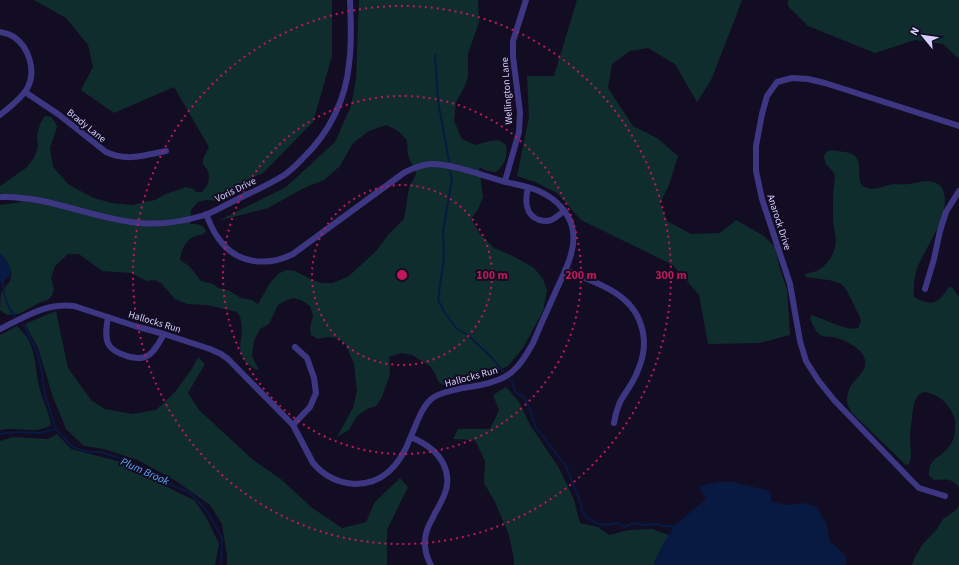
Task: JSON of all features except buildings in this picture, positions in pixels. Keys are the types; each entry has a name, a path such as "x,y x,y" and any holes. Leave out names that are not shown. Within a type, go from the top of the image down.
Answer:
{"street":[{"name":"Voris Drive","path":"0,197 12,196 29,198 119,220 157,224 206,214 282,177 310,152 322,137 335,116 345,86 349,65 351,42 350,0"},
{"name":"Wellington Lane","path":"504,181 519,132 520,112 513,58 513,41 526,0"},
{"path":"0,32 14,37 22,44 28,53 32,74 29,86 25,92 0,115"},
{"name":"Anarock Drive","path":"945,496 919,488 834,400 818,380 806,361 800,341 790,284 762,199 756,171 756,146 767,96 777,82 792,78 808,79 825,83 959,126"},
{"name":"Brady Lane","path":"25,92 58,114 106,152 112,155 119,157 136,157 166,151"},
{"name":"Hallocks Run","path":"0,329 46,308 57,306 74,306 210,349 228,359 293,424 317,468 329,477 340,482 359,484 370,482 385,475 401,458 416,422 425,407 434,398 458,389 502,378 514,371 533,343 565,270 573,247 574,237 571,223 564,211 553,199 546,195 528,188 446,165 430,164 418,166 405,172 293,254 279,260 266,262 252,261 229,251 218,239 206,214"},
{"path":"528,188 526,195 526,206 536,219 551,221 564,211"},
{"path":"925,289 946,212 959,191"},
{"path":"565,270 616,293 631,306 636,313 644,334 642,358 635,378 618,408 614,423"},
{"path":"108,317 108,344 112,349 132,358 136,359 150,354 157,347 164,334"},
{"path":"293,424 310,407 316,393 314,378 307,358 295,348"},
{"path":"411,437 430,448 437,455 443,464 446,473 447,486 442,501 427,529 426,535 426,554 431,565"}],"green space":[{"path":"34,0 332,0 332,56 313,122 263,173 247,180 228,197 220,201 206,200 198,202 191,210 190,224 197,224 206,231 202,235 193,237 186,243 180,260 189,266 201,281 213,284 218,288 228,290 241,298 252,300 258,304 270,283 278,274 286,270 295,271 310,279 322,283 333,283 349,276 376,251 389,234 404,219 409,188 416,174 408,155 407,140 398,131 386,125 369,131 353,143 340,166 324,180 304,188 268,208 218,221 286,187 335,142 351,106 356,79 359,0 478,0 479,22 468,54 468,77 456,102 454,121 462,139 475,145 499,140 506,145 507,153 505,160 496,172 487,171 479,167 483,197 478,209 471,219 480,234 494,248 515,257 534,268 543,279 547,291 543,311 523,348 508,366 487,375 454,384 443,385 438,381 430,366 412,355 401,353 389,357 390,374 382,397 376,406 367,409 357,416 349,430 337,437 353,408 357,391 354,364 346,345 338,338 328,337 318,339 311,335 310,328 313,315 310,306 301,300 293,298 278,305 269,324 260,329 254,341 252,356 259,370 251,367 245,361 240,350 242,327 241,319 237,312 208,305 187,304 175,299 161,283 155,280 147,281 131,273 102,271 79,254 68,254 55,266 51,278 54,289 48,300 39,303 19,314 7,315 0,310 1,293 10,281 12,273 8,263 0,253 0,205 22,202 0,193 0,186 26,168 34,158 38,147 37,136 40,124 45,116 51,117 57,127 50,148 53,167 69,185 94,198 112,203 132,205 155,200 166,194 186,187 197,192 202,192 208,184 209,175 203,164 203,159 209,147 174,87 114,113 81,90 93,67 88,45 66,18"},
{"path":"577,0 742,0 711,80 697,102 675,64 648,48 630,51 612,64 608,88 633,126 657,138 678,156 669,185 660,203 667,221 691,234 720,233 736,220 764,236 775,247 780,269 787,289 790,335 759,343 708,344 699,295 673,265 581,220 557,193 535,182 517,176 529,117 527,76 554,76"},
{"path":"788,0 959,0 959,57 958,58 943,44 915,40 875,53 808,26 788,6"},
{"path":"828,151 844,152 852,154 857,158 859,163 860,181 862,185 867,188 873,189 894,184 929,181 936,183 943,190 945,206 941,222 917,268 914,282 914,297 925,302 934,302 941,298 948,288 952,287 959,297 959,487 950,480 934,480 929,475 930,467 933,461 948,448 952,442 955,432 955,419 946,404 931,393 925,392 918,396 914,405 911,428 911,457 909,464 906,465 852,413 848,406 848,392 852,384 864,369 864,357 853,345 835,337 823,336 819,334 810,318 811,315 854,329 858,328 861,321 849,294 841,284 829,280 806,277 805,274 817,271 823,267 831,258 835,248 836,240 833,221 833,195 835,176 826,164 824,157"},
{"path":"56,311 68,368 91,400 105,409 132,414 156,410 175,392 192,369 198,357 205,364 188,393 199,410 252,459 282,480 311,507 342,528 366,522 375,502 400,478 408,487 387,530 387,565 227,565 222,524 210,505 176,481 138,460 104,449 84,446 66,429 53,397 38,348 25,324"},
{"path":"17,326 32,347 40,390 51,425 45,428 33,430 0,430 0,335"},
{"path":"506,387 519,402 529,423 559,468 574,500 580,523 598,527 609,535 629,530 652,529 669,535 659,565 514,565 509,535 495,502 484,483 485,461 475,440 453,439 458,429 490,429 499,410 493,395"},
{"path":"57,434 71,449 121,462 194,500 206,517 219,544 215,565 0,565 0,441 13,437 48,439"},
{"path":"959,506 959,565 912,565 923,544 937,529 943,519 955,511"}],"water":[{"path":"0,253 8,263 12,273 3,282 0,282"},
{"path":"716,482 733,482 770,491 772,502 789,505 803,503 816,506 826,523 830,542 846,557 846,565 654,565 662,546 674,526 706,499 699,487"}],"waterway":[{"path":"435,55 438,101 449,161"},
{"path":"450,171 452,179 443,232 444,258 438,300 456,328 468,335 504,372"},
{"path":"3,282 6,300 9,308 15,316"},
{"path":"22,324 25,327 37,352 45,395 56,429"},
{"path":"510,380 516,393 524,397 536,428 566,466 580,501 582,511 587,518 596,523 606,525 617,523 625,527 633,523 674,526"},
{"name":"Plum Brook","path":"0,434 18,432 40,433 56,429 73,447 88,452 101,452 128,461 176,487 187,491 207,511 222,538 221,565"}]}
